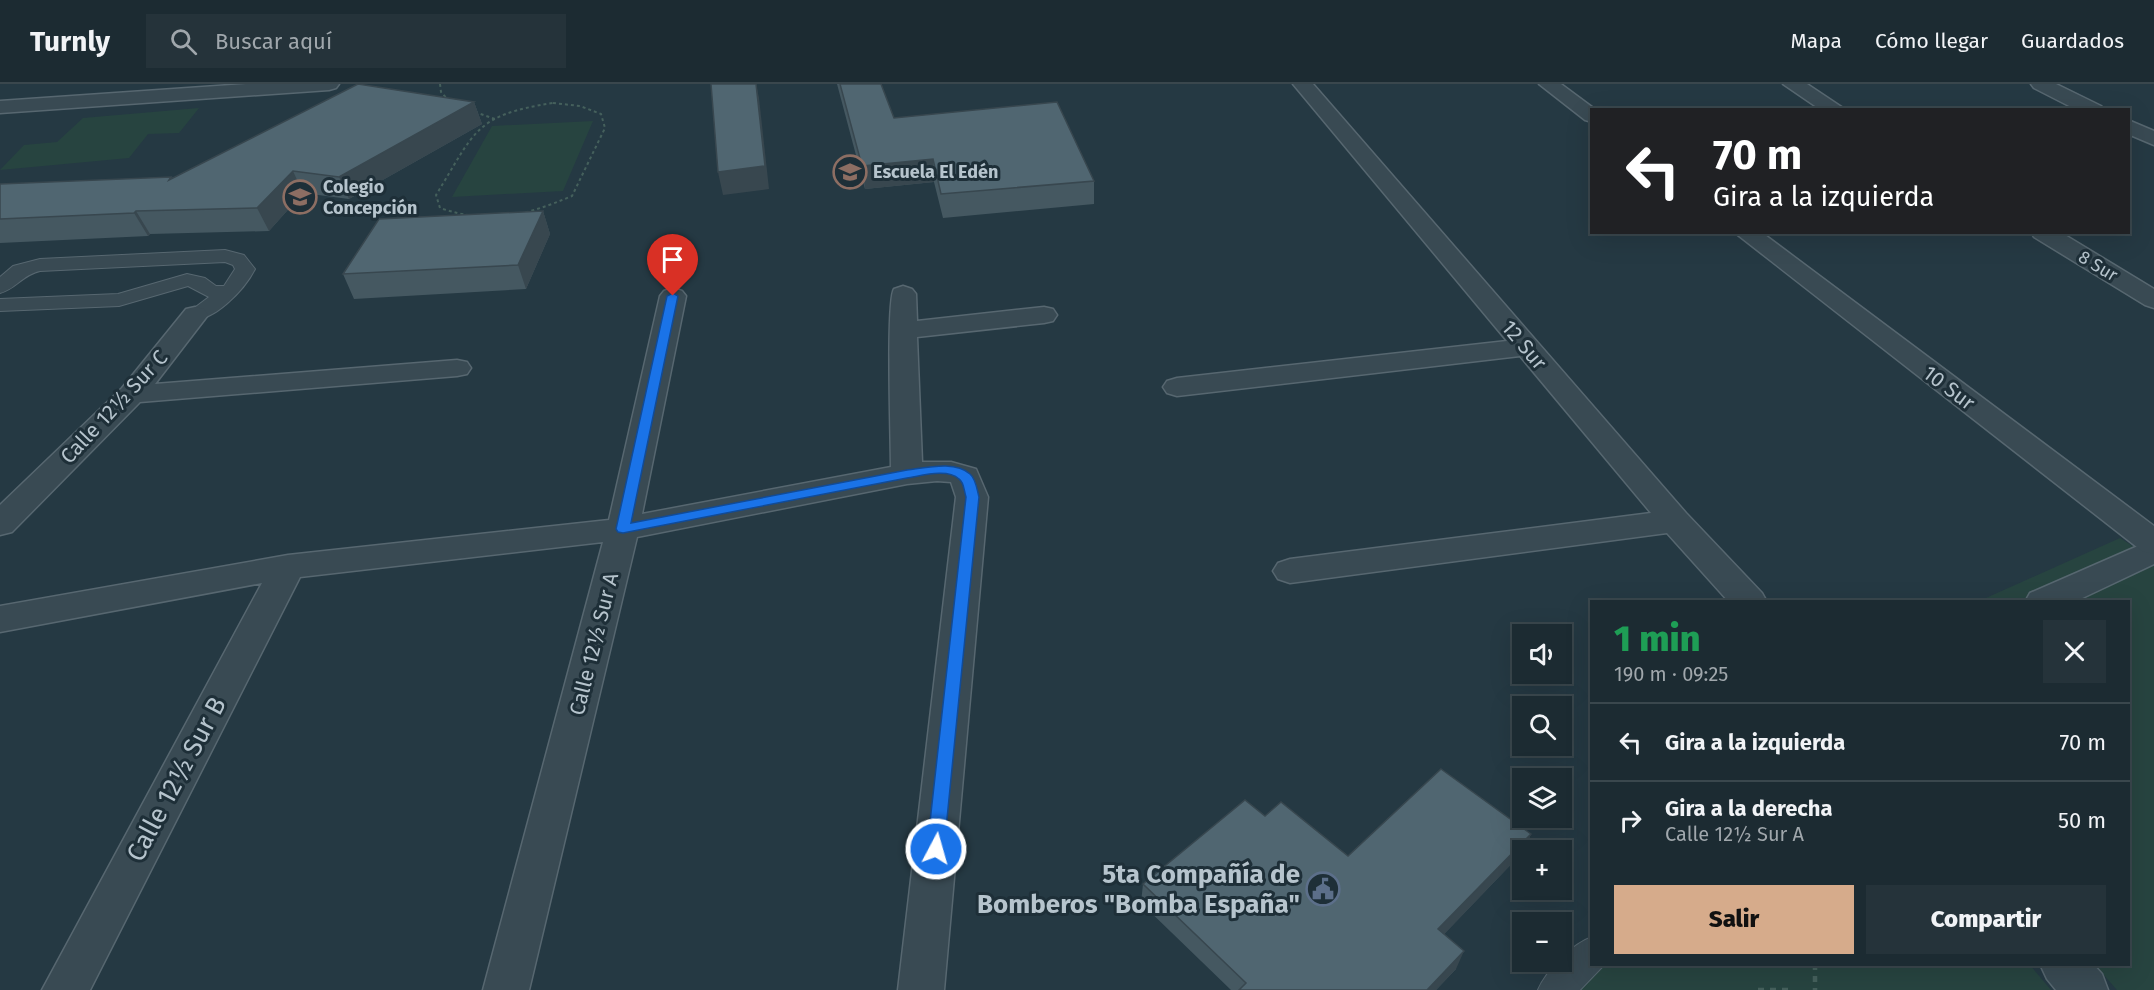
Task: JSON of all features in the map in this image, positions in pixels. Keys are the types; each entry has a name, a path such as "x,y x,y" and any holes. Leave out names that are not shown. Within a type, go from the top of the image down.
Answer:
{"street":[{"path":"0,107 257,87 329,84"},
{"name":"12 Sur","path":"1303,84 1675,521 1748,600"},
{"path":"1549,84 1590,115"},
{"path":"1793,84 1833,108"},
{"path":"2041,84 2090,108"},
{"path":"2130,127 2154,139"},
{"name":"10 Sur","path":"1748,234 2154,543"},
{"name":"8 Sur","path":"2045,234 2154,300"},
{"path":"903,294 902,331 907,474"},
{"name":"Calle 12½ Sur A","path":"506,990 623,529 673,296"},
{"name":"Calle 12½ Sur C","path":"0,524 132,394 195,315"},
{"path":"902,331 1044,315"},
{"path":"1177,387 1526,347"},
{"path":"132,394 457,368"},
{"path":"0,619 288,567 623,529 907,474 953,471 965,476 972,497 921,990"},
{"path":"1290,571 1675,521"},
{"path":"2046,600 2154,550"},
{"name":"Calle 12½ Sur B","path":"65,990 288,567"},
{"path":"2065,966 2085,990"}],"lane":[{"name":"Calle 12½ Sur C","path":"0,286 13,274 31,266 225,256 236,258 245,269 240,282 195,315"},
{"path":"0,305 119,300 187,280 198,282 212,292 229,292"},
{"path":"1556,990 1590,955"}],"path":[{"path":"440,84 441,92 454,105"},
{"path":"472,112 495,119 522,107 553,103 580,106 600,114 605,128 572,196 540,209 497,219 462,217 440,208 436,195 477,131 495,119"},
{"path":"1815,966 1815,990"},
{"path":"1758,990 1788,990"}],"green space":[{"path":"199,108 179,133 148,134 129,158 0,170 24,145 57,142 83,118"},
{"path":"593,121 563,191 452,197 492,126"},
{"path":"2120,538 2154,560 2154,990 2117,990 2096,966 2130,966 2130,600 1981,600"},
{"path":"1601,966 2031,966 2051,990 1580,990"}],"building":[{"path":"358,84 474,102 339,177 293,171 257,208 136,211 134,213 0,219 0,184 171,177 169,180"},
{"path":"711,84 756,84 765,166 718,172"},
{"path":"840,84 881,84 894,118 1057,102 1094,181 941,194 933,159 862,166"},
{"path":"543,211 518,265 343,274 379,219"},
{"name":"5ta Compañía de Bomberos \"Bomba España\"","path":"1441,769 1512,820 1512,828 1523,828 1531,834 1525,840 1512,840 1512,853 1438,929 1464,951 1427,990 1239,990 1246,983 1143,884 1245,800 1265,816 1281,802 1348,856"}],"place":[{"name":"Escuela El Edén","path":"850,172"},
{"name":"Colegio Concepción","path":"300,197"},
{"name":"5ta Compañía de Bomberos \"Bomba España\"","path":"1323,889"}],"route":[{"path":"673,296 623,529 907,474 941,470 953,471 965,476 972,497 936,849"}]}
